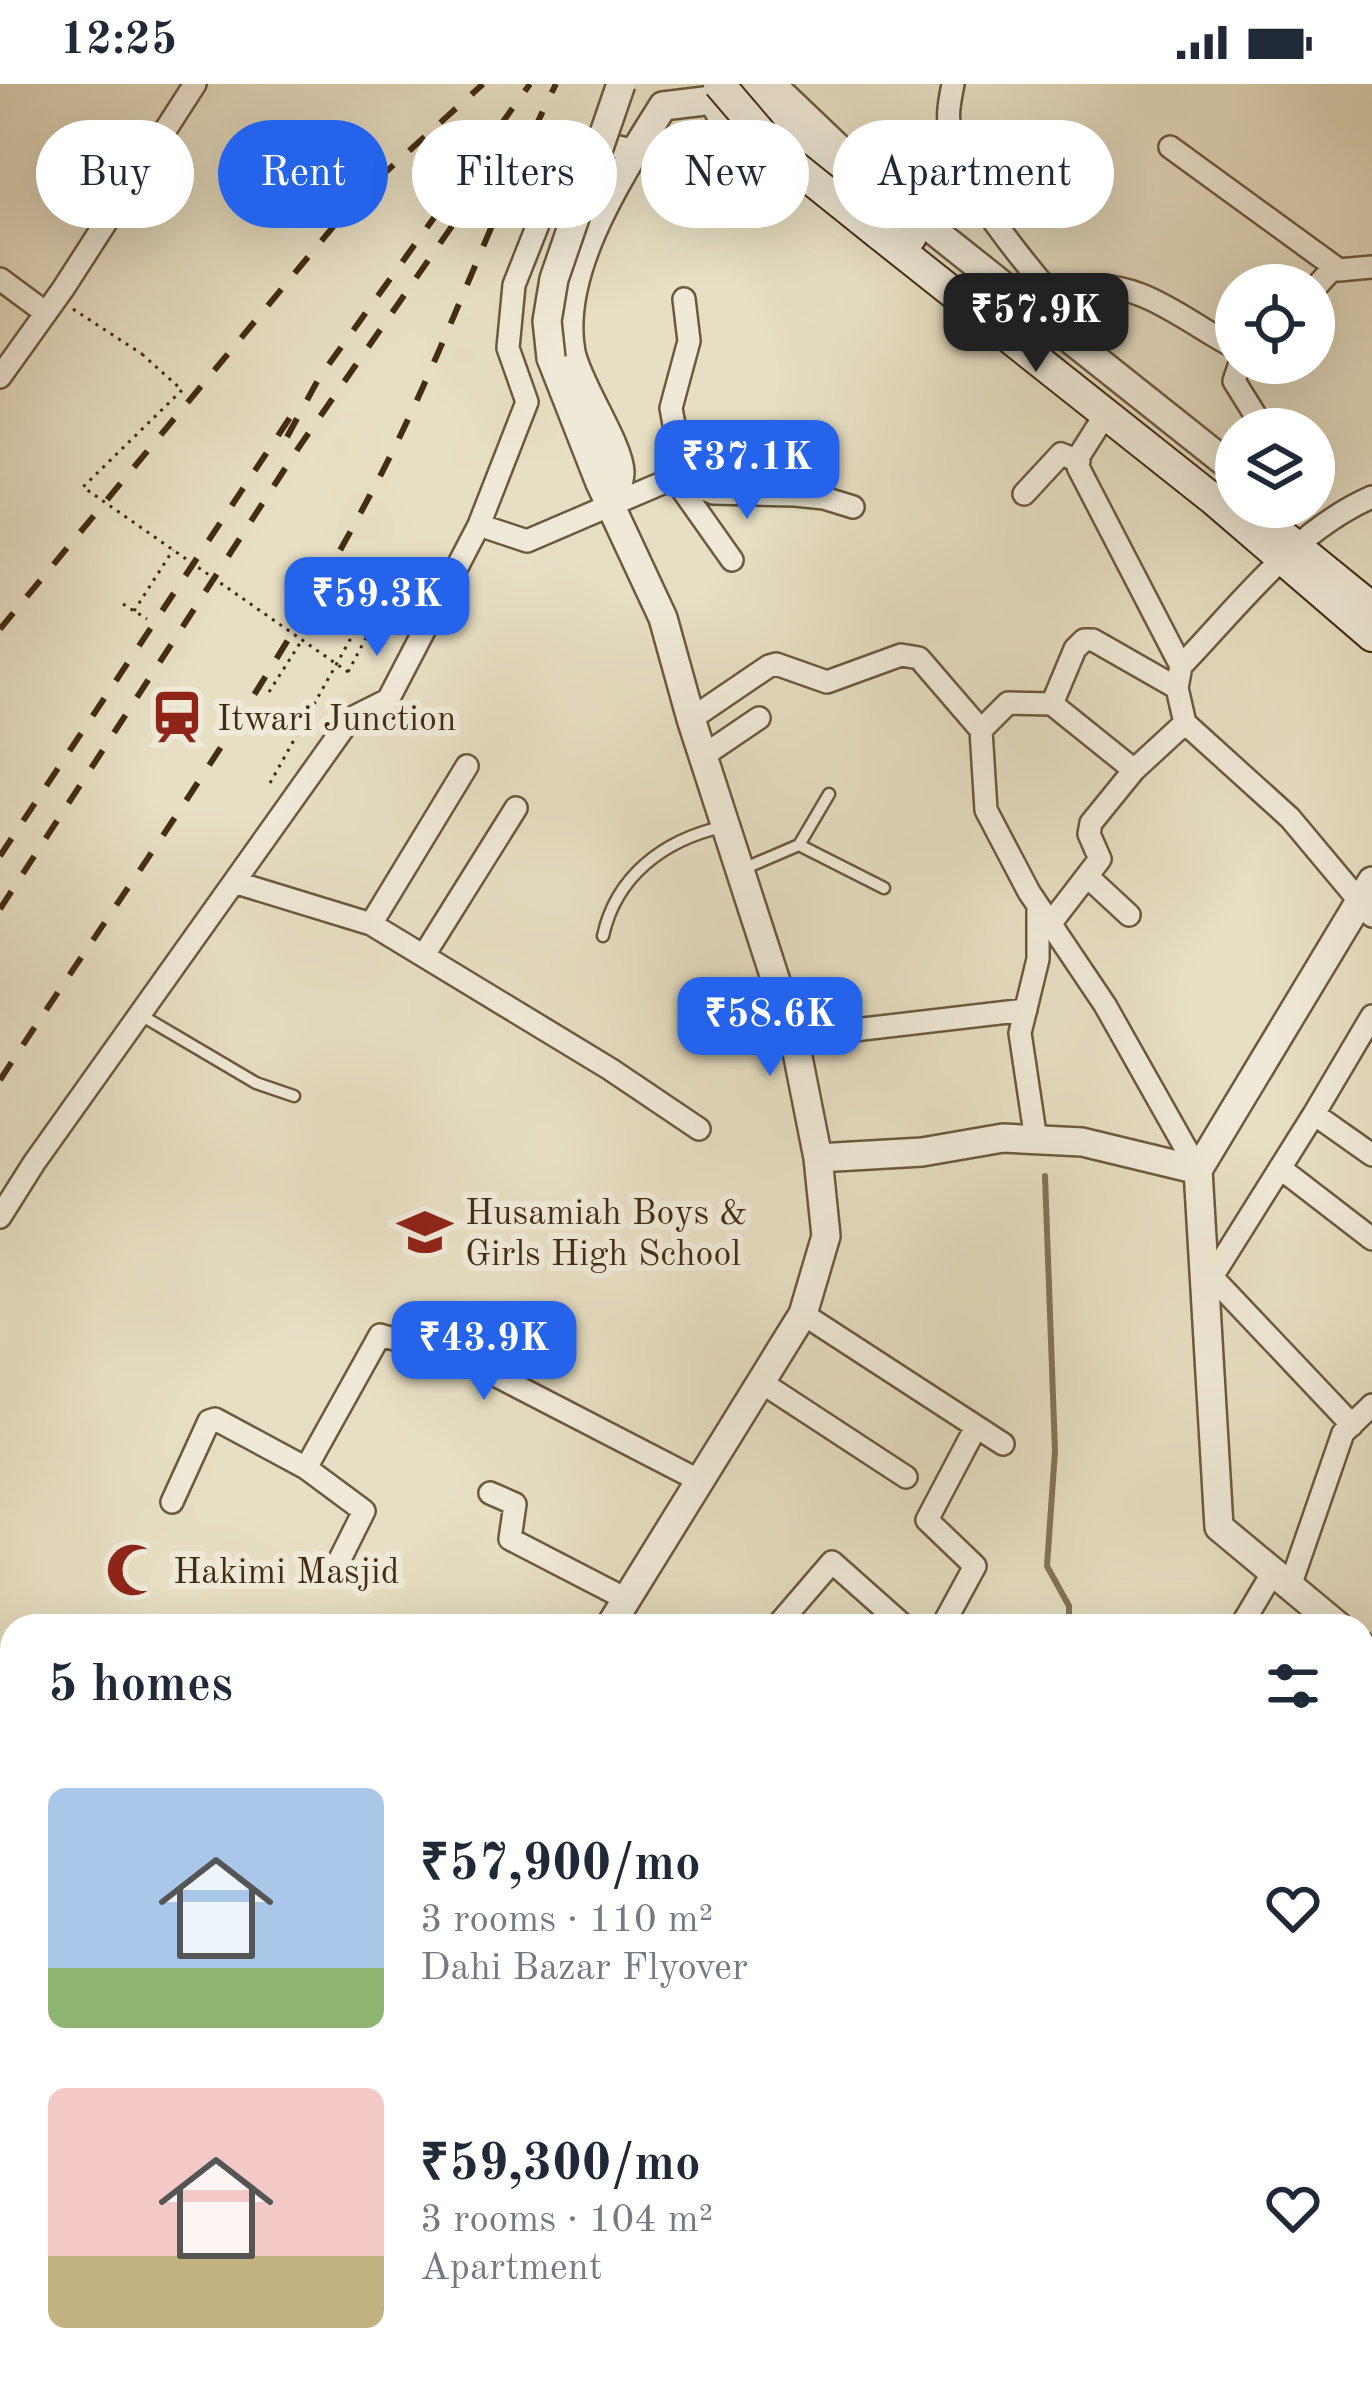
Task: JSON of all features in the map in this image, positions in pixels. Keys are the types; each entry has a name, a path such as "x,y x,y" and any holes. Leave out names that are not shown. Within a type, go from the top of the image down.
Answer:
{"main road":[{"path":"747,84 756,105 802,152 1093,377 1215,481"},
{"path":"716,92 778,153 1215,483"},
{"path":"1264,528 1372,636"},
{"path":"1289,554 1372,608"}],"street":[{"path":"0,377 195,84"},
{"path":"621,84 554,279 547,321 551,358 605,495 662,618 794,1036 818,1158 826,1236 803,1313 623,1614"},
{"path":"605,495 620,470 572,353 571,310 583,261 601,212 663,106 747,84"},
{"path":"771,84 879,187 1041,300 1215,478"},
{"path":"952,84 948,119 956,155 1041,300"},
{"path":"716,92 724,122 790,180 1193,501 1215,500"},
{"path":"0,1217 350,719 388,700 479,525 527,402 508,348 514,285 573,136 635,152"},
{"path":"1171,147 1331,264"},
{"path":"1335,267 1372,267"},
{"path":"0,279 51,305"},
{"path":"1041,300 1102,284 1157,300 1215,335"},
{"path":"684,299 689,341 670,408 678,474 732,560"},
{"path":"1098,426 1078,467 1179,677 1184,723 1291,818 1367,900 1198,1170"},
{"path":"1024,494 1061,454 1078,461"},
{"path":"479,525 527,541 605,495 678,474"},
{"path":"678,474 713,493 796,495 853,507"},
{"path":"1179,677 1289,554 1326,522 1372,497"},
{"path":"1052,704 1075,649 1084,640 1179,677"},
{"path":"691,719 776,664 827,682 902,655 919,658 981,730 986,810 1198,1170 1219,1527 1323,1614"},
{"path":"981,730 1008,703 1052,704 1134,770"},
{"path":"703,756 759,718"},
{"path":"1036,1140 1020,1034 1044,915 1088,877 1100,859 1089,834 1091,823 1134,770 1184,723"},
{"path":"371,924 467,766"},
{"path":"424,955 516,808"},
{"path":"1088,877 1129,915"},
{"path":"237,883 371,924 610,1069 699,1129"},
{"path":"794,1036 1026,1010"},
{"path":"1208,1282 1372,1016"},
{"path":"1314,1114 1372,1155"},
{"path":"818,1158 922,1152 1003,1138 1082,1142 1198,1170"},
{"path":"1280,1168 1372,1239"},
{"path":"1208,1282 1352,1424"},
{"path":"803,1313 1003,1444"},
{"path":"306,1468 380,1335 464,1359 700,1481"},
{"path":"761,1382 907,1477"},
{"path":"1251,1614 1281,1579 1343,1432 1372,1405"},
{"path":"172,1502 209,1421 215,1420 306,1468 364,1511 332,1575"},
{"path":"950,1614 975,1567 928,1520 976,1426"},
{"path":"490,1492 515,1504 510,1539 619,1614"},
{"path":"787,1614 832,1562 890,1614"}],"lane":[{"path":"740,871 799,845 829,794"},
{"path":"603,936 610,905 653,853 725,826"},
{"path":"799,845 884,888"},
{"path":"139,1015 256,1084 294,1096"}],"path":[{"path":"51,305 111,333 182,390 83,488 348,672 376,619"},
{"path":"134,611 173,550"},
{"path":"123,604 147,619"},
{"path":"270,783 365,613 419,640"},
{"path":"269,692 302,640"}],"waterway":[{"path":"1045,1176 1055,1451 1047,1566 1069,1614"}],"railway":[{"path":"0,629 357,198 483,84"},
{"path":"287,437 319,378 530,84"},
{"path":"0,1080 191,793 328,572 395,447 556,84"},
{"path":"0,909 299,447 451,228"},
{"path":"0,856 291,416"}],"place":[{"name":"Itwari Junction","path":"177,717"},
{"name":"Husamiah Boys & Girls High School","path":"425,1232"},
{"name":"Hakimi Masjid","path":"133,1570"}]}
